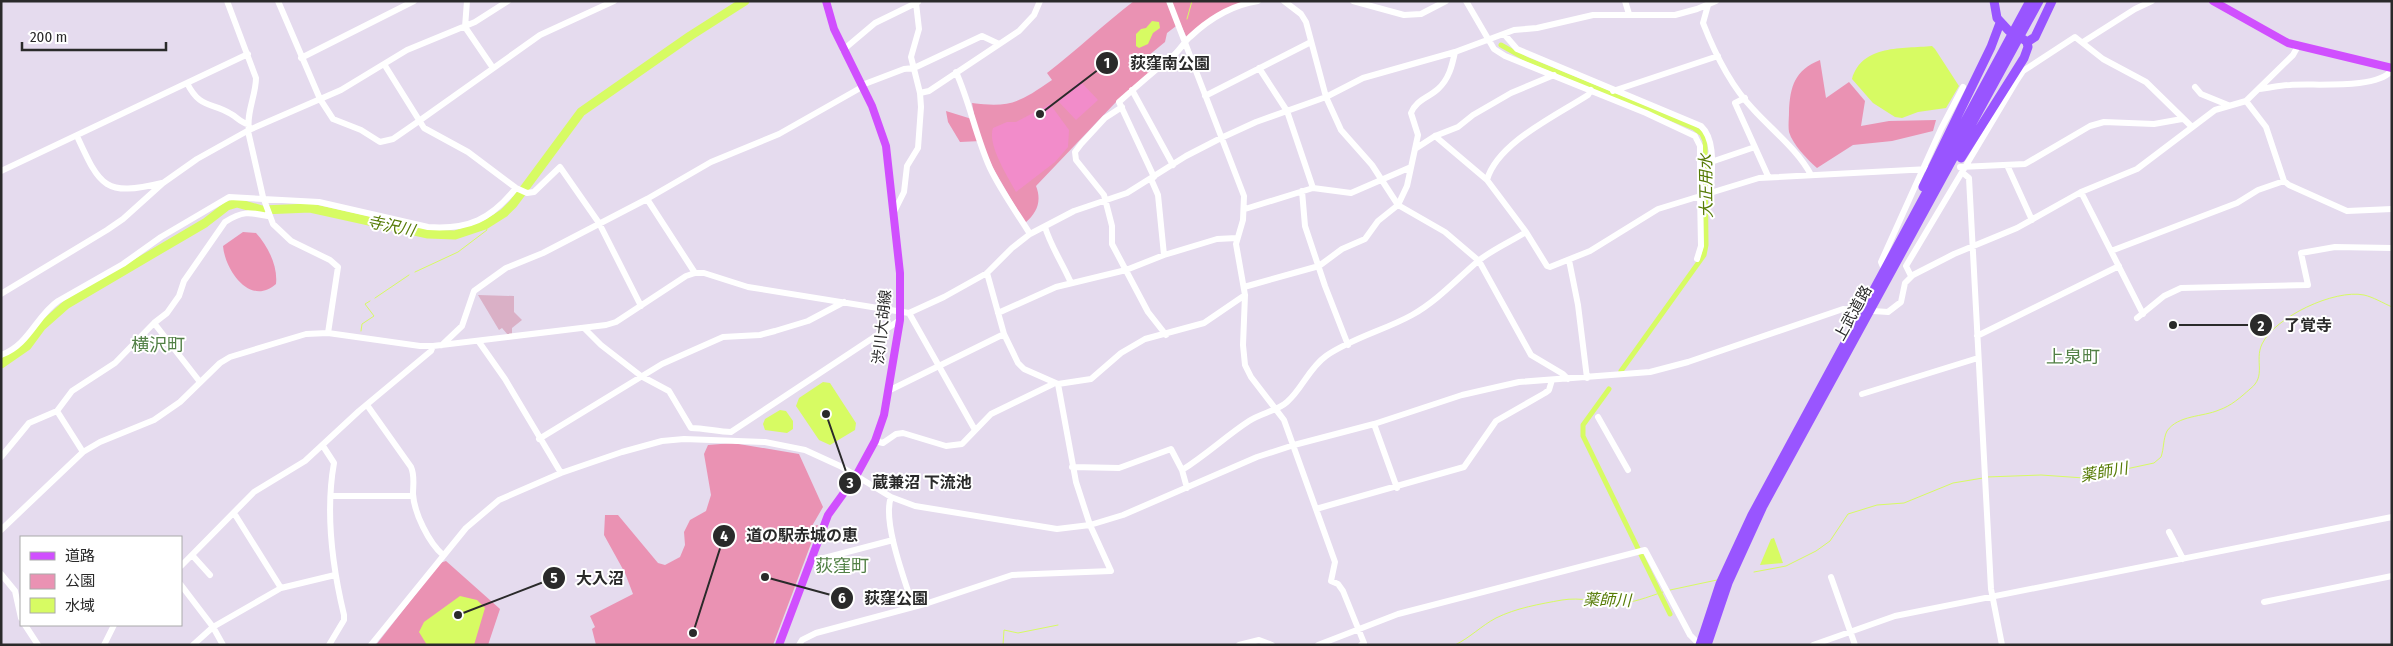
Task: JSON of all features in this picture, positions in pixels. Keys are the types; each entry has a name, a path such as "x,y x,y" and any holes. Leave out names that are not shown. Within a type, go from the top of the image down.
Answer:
{"highway":[{"path":"1994,1 2000,22 2009,31"},
{"name":"上武道路","path":"1866,310 1884,269 1902,244 2030,1"},
{"name":"上武道路","path":"1700,645 1724,583 1766,489 2039,1"},
{"path":"1902,244 1924,221 2024,58 2028,47 2025,40 2035,37 2052,1"},
{"path":"1902,244 1904,226 1987,54 2000,22"},
{"name":"上武道路","path":"1708,645 1724,583"}],"main road":[{"name":"渋川大胡線","path":"779,645 828,515 856,476 875,441 884,416 900,320 900,273 886,146 876,117 843,50 826,1"},
{"path":"2213,1 2278,38 2298,46 2392,69"}],"street":[{"path":"226,1 256,78 256,90 248,129 268,215 273,224 291,241 330,260 338,267 328,333"},
{"path":"278,1 320,99 333,119 361,130 380,142 393,139 540,36 602,4 614,1"},
{"path":"301,58 414,1"},
{"path":"1,294 112,226 163,183 197,159 248,129 341,90 408,50 465,27 485,17 508,1"},
{"path":"920,94 929,91 1020,31 1034,15 1040,1"},
{"path":"1169,1 1244,196 1245,210 1237,238 1237,253 1246,294 1243,345 1246,365 1251,376 1284,420 1335,562 1331,581 1338,584 1343,591 1359,628 1364,643 1361,645"},
{"path":"1164,254 1161,242 1158,194 1119,102 1186,44 1188,39 1207,22 1225,12 1258,1"},
{"path":"1284,1 1301,14 1306,22 1326,97 1341,130 1372,165 1398,205 1445,232 1479,261 1488,274 1519,336 1531,355 1564,374 1568,379"},
{"path":"1352,1 1404,15 1421,14 1446,1"},
{"path":"1466,1 1494,49 1505,56 1592,90 1612,94 1701,126 1709,137 1711,162 1701,246 1697,259"},
{"path":"1625,1 1629,14"},
{"path":"909,313 987,274 1012,248 1030,234 1074,211 1126,193 1222,138 1286,111 1326,97 1363,78 1455,52 1514,30 1537,28 1593,15 1675,15 1716,1"},
{"path":"2082,42 2152,1"},
{"path":"467,2 465,27 493,68"},
{"path":"843,50 876,24 917,2 919,29 911,58 920,94 918,148 907,166 904,192 894,212"},
{"path":"1708,5 1702,23 1728,78 1806,165 1811,175"},
{"path":"1504,34 1517,49 1695,136 1700,146 1706,194"},
{"path":"442,345 462,326 474,291 506,268 543,253 647,199 711,162 779,134 862,86 904,69 914,68 982,36 999,44"},
{"path":"1911,276 1906,266 2023,71 2075,37 2103,59 2146,82 2192,127"},
{"path":"1206,96 1311,42"},
{"path":"371,645 466,528 499,500 561,474 622,452 662,441 684,439 765,442 805,450 856,476 891,497 915,506 1058,529 1090,525 1123,515 1257,458 1294,445 1374,424 1462,395 1513,383 1638,374 1664,369 1843,309 1884,313 1894,309 1901,302 1905,283 1911,276 1971,246 2032,220 2081,192 2137,169 2215,110 2246,101 2293,55 2298,46"},
{"path":"1244,287 1319,266 1342,249 1365,239 1378,221 1398,205 1407,186 1418,136 1416,124 1411,113 1414,105 1438,88 1446,79 1455,52"},
{"path":"1,171 248,54"},
{"path":"1612,94 1718,56"},
{"path":"384,64 419,121 428,131 468,152 518,189 527,193 534,192 560,168 600,223 641,306"},
{"path":"1259,68 1286,111 1313,188"},
{"path":"2259,89 2290,85 2354,84 2386,75 2392,69"},
{"path":"956,72 968,99 977,134 990,168 1030,234"},
{"path":"1415,148 1435,136 1458,127 1473,114 1510,93 1554,75"},
{"path":"187,84 196,98 212,107 230,113 248,129"},
{"path":"2195,86 2202,94 2230,106"},
{"path":"1884,269 1881,262 1963,87"},
{"path":"1132,90 1173,165"},
{"path":"1487,180 1490,169 1521,137 1588,95 1592,90"},
{"path":"1745,98 1735,103 1768,176"},
{"path":"2246,101 2266,127 2284,181 2289,185 2347,211 2392,209"},
{"path":"1122,107 1105,118 1075,152 1076,160 1099,187 1112,226 1112,244 1148,312 1166,335"},
{"path":"1963,169 2025,164 2056,148 2090,126 2104,122 2154,124 2182,119"},
{"path":"77,136 98,178 104,184 133,189 163,183"},
{"path":"1435,136 1487,180 1526,232 1546,266 1550,267 1590,251 1658,209 1768,176 1926,169"},
{"path":"1711,162 1755,148"},
{"path":"2008,165 2032,220"},
{"path":"1245,210 1313,188 1351,193 1411,167"},
{"path":"1963,169 1968,178 1984,477 1993,598 2002,645"},
{"path":"2111,251 2237,203 2258,190 2284,181"},
{"path":"1,355 24,341 53,304 123,264 161,237 222,200 238,197 319,202 419,225 442,228 461,226 484,218 518,189"},
{"path":"1302,191 1305,226 1325,286 1348,345"},
{"path":"2081,192 2119,266 2140,316 2164,296 2181,288 2308,285 2301,253 2335,247 2392,248"},
{"path":"647,199 695,272"},
{"path":"1,457 29,423 57,412 72,391 115,363 154,323 173,307 184,281 225,222 234,216 248,212 268,215"},
{"path":"1045,227 1051,246 1071,283"},
{"path":"1182,470 1209,453 1224,439 1251,420 1287,403 1316,364 1337,349 1413,314 1439,297 1479,261 1526,232"},
{"path":"998,313 1044,292 1071,283 1126,270 1164,254 1217,239 1237,238"},
{"path":"1569,260 1578,305 1587,378"},
{"path":"1977,336 2119,266"},
{"path":"1,530 83,452 100,442 154,420 180,402 220,363 230,358 306,334 328,333 420,346 433,346 585,329 612,324 695,272 709,274 740,285 909,313 974,430"},
{"path":"987,274 1004,334 1018,363 1024,369 1055,384"},
{"path":"875,441 883,443 896,434 903,433 946,446 962,444 991,414 1055,384 1091,379 1121,353 1145,338 1166,335 1204,323 1246,294"},
{"path":"539,439 662,364 722,337 760,335 775,331 808,321 844,302"},
{"path":"585,329 601,345 641,376 669,391 691,428 732,432 900,320"},
{"path":"154,323 200,382"},
{"path":"888,391 1004,334"},
{"path":"478,342 505,379 561,474"},
{"path":"182,565 254,492 305,461 367,405 432,351 433,346"},
{"path":"1862,394 1978,358"},
{"path":"1316,509 1397,488 1432,477 1440,472 1464,467 1493,424 1545,393 1549,390 1552,380"},
{"path":"799,645 802,640 816,633 913,606 1012,575 1111,571 1090,525 1072,467 1055,384"},
{"path":"367,405 411,467 414,474 413,496 428,538 443,555"},
{"path":"57,412 83,452"},
{"path":"1598,417 1628,470"},
{"path":"1374,424 1397,488"},
{"path":"723,432 723,440"},
{"path":"323,446 334,462 331,496 331,548 344,615 344,620 328,644"},
{"path":"1072,467 1119,468 1172,449 1182,470 1187,488"},
{"path":"331,496 413,496"},
{"path":"891,497 888,507 893,540 913,606"},
{"path":"234,513 281,588"},
{"path":"1813,645 1895,616 2392,517"},
{"path":"2169,532 2183,559"},
{"path":"809,562 893,540"},
{"path":"1318,645 1398,614 1645,550 1690,635 1700,645"},
{"path":"192,555 210,575"},
{"path":"1,574 15,591 20,614"},
{"path":"193,645 213,626 281,588 335,575"},
{"path":"2264,602 2392,576"},
{"path":"1831,577 1855,645"},
{"path":"182,586 213,626 223,645"},
{"path":"27,626 38,645"},
{"path":"104,645 114,626"},
{"path":"1239,645 1260,640 1272,645"}],"green space":[{"path":"1134,1 1248,1 1223,10 1187,38 1180,23 1167,33 1165,42 1148,56 1156,67 1116,102 1036,186 1038,191 1037,206 1033,215 1025,223 993,168 981,141 960,142 948,122 946,111 975,120 972,103 1006,104 1031,94 1052,80 1047,73"},
{"path":"1820,60 1826,98 1849,82 1865,101 1861,126 1889,121 1936,120 1933,131 1892,141 1853,145 1817,168 1797,147 1789,132 1789,122 1791,94 1799,74"},
{"path":"243,232 256,233 274,263 276,284 266,290 257,291 240,283 228,265 223,246"},
{"path":"733,443 799,454 823,507 812,526 818,525 773,645 596,645 592,629 595,627 590,616 633,594 625,573 604,535 605,515 618,515 658,563 665,565 680,557 685,545 684,532 690,520 706,511 711,495 704,454 708,445"},
{"path":"446,561 500,609 488,645 376,645 440,563"}],"shaded area":[{"path":"1080,81 1098,100 1076,120 1058,101"},
{"path":"1050,104 1069,130 1068,147 1055,162 1016,192 996,152 992,135 993,128 1007,122 1016,122"},
{"path":"478,295 514,296 514,312 522,320 512,328 512,335 508,335 502,328 499,330"}],"water":[{"path":"1152,21 1159,22 1160,28 1153,33 1148,44 1139,48 1136,46 1136,34 1141,29 1146,28"},
{"path":"1932,46 1959,86 1946,108 1918,112 1902,118 1895,117 1873,103 1852,79 1857,68 1874,54 1897,49"},
{"path":"823,382 830,383 856,423 855,430 830,445 819,440 796,406 799,398"},
{"path":"780,410 786,411 793,421 793,429 787,433 765,430 763,424 765,419"},
{"path":"1774,538 1783,563 1760,565 1771,539"},
{"path":"460,596 477,600 485,608 474,645 427,645 419,632 424,622"}],"waterway":[{"name":"寺沢川","path":"1,364 27,346 41,327 67,304 205,223 227,206 237,203 262,210 310,208 428,234 455,235 485,225 504,213 513,204 581,112 690,36 745,1"},
{"path":"1187,19 1192,1"},
{"name":"寺沢川","path":"690,36 692,39 722,18"},
{"name":"大正用水","path":"1501,45 1526,59 1694,128 1702,134 1705,141 1706,245 1704,255 1621,371"},
{"path":"415,272 458,252 487,230 485,225"},
{"path":"375,298 409,275"},
{"name":"薬師川","path":"1987,477 2041,475 2084,478 2154,463 2161,457 2167,431 2172,426 2184,419 2223,408 2236,401 2255,384 2259,374 2259,356 2262,344 2279,324 2292,315 2322,301 2352,294 2364,295 2392,307"},
{"path":"361,331 362,324 374,316 365,304 370,301"},
{"name":"大正用水","path":"1609,389 1583,425 1583,436 1670,614"},
{"name":"薬師川","path":"1754,572 1786,566 1816,551 1830,541 1848,514 1877,505 1904,503 1953,483 1983,478"},
{"name":"薬師川","path":"1670,590 1717,580"},
{"name":"薬師川","path":"1455,645 1496,618 1528,607 1569,599 1615,603 1627,602 1663,592"},
{"path":"1003,645 1004,630 1018,633 1058,625"}],"place":[{"name":"荻窪南公園","path":"1040,114"},
{"name":"了覚寺","path":"2173,325"},
{"name":"蔵兼沼 下流池","path":"826,414"},
{"name":"荻窪公園","path":"765,577"},
{"name":"大入沼","path":"458,615"},
{"name":"道の駅赤城の恵","path":"693,633"}],"district":[{"name":"横沢町","path":"158,345"},
{"name":"上泉町","path":"2073,357"},
{"name":"荻窪町","path":"842,566"}]}
